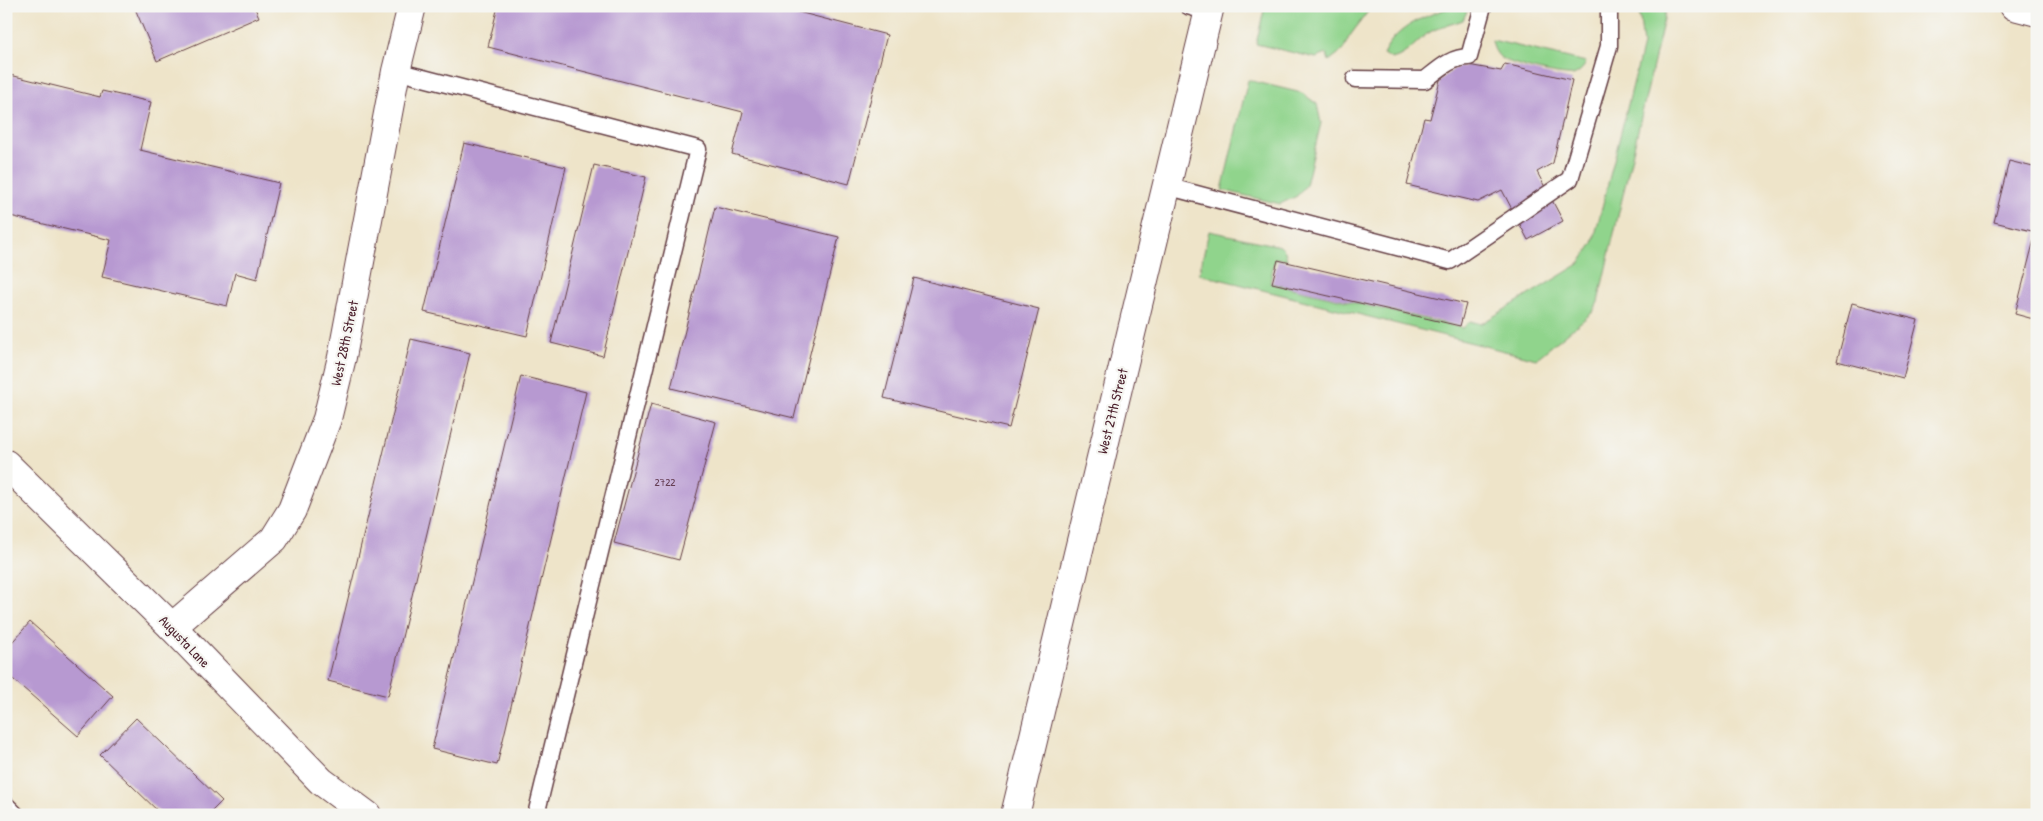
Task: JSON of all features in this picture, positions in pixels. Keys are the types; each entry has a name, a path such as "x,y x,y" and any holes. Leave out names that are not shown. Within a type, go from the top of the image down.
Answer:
{"street":[{"name":"West 28th Street","path":"172,627 274,539 292,510 328,419 342,357 396,72 412,6"},
{"path":"2014,6 2037,12"},
{"name":"West 27th Street","path":"1014,815 1166,186 1202,8"},
{"name":"Augusta Lane","path":"6,464 172,627 321,781 367,815"}],"lane":[{"path":"1354,79 1425,80 1442,66 1458,57 1469,56 1483,6"},
{"path":"1166,186 1450,261 1570,179 1609,46 1609,6"},
{"path":"396,72 698,149 536,815"},
{"path":"6,805 16,815"}],"green space":[{"path":"1265,6 1372,6 1349,37 1343,50 1329,61 1327,54 1316,58 1256,44"},
{"path":"1454,6 1467,6 1468,9 1463,20 1432,31 1398,57 1392,59 1383,54 1389,44 1404,29 1423,18"},
{"path":"1637,6 1667,6 1598,302 1593,312 1536,359 1199,274 1209,231 1280,246 1285,251 1287,260 1275,258 1270,283 1463,328 1470,321 1481,324 1579,264 1593,243 1643,45"},
{"path":"1492,40 1586,62 1581,70 1573,75 1535,69 1500,57"},
{"path":"1248,80 1302,93 1317,104 1321,123 1306,185 1297,196 1280,204 1222,190"}],"building":[{"path":"134,6 254,6 259,17 157,61"},
{"path":"498,6 775,6 887,35 849,184 732,154 743,112 488,47"},
{"path":"1505,64 1572,80 1553,163 1537,172 1563,221 1528,240 1502,190 1478,202 1407,185 1424,118 1430,119 1440,80 1454,69 1468,65 1501,71"},
{"path":"6,74 100,97 102,91 151,102 140,150 279,183 257,279 235,273 227,306 102,277 111,240 6,215"},
{"path":"464,143 566,167 527,336 424,312"},
{"path":"2009,161 2037,168 2037,320 2015,314 2036,232 1994,222"},
{"path":"594,165 646,177 603,356 551,343"},
{"path":"715,207 839,237 794,418 671,388"},
{"path":"1278,260 1466,304 1460,326 1272,283"},
{"path":"914,278 1039,309 1009,428 884,398"},
{"path":"1852,303 1918,320 1903,378 1837,361"},
{"path":"411,339 470,353 388,696 328,681"},
{"path":"521,376 586,392 497,765 432,749"},
{"path":"651,404 716,422 679,560 614,543"},
{"path":"30,622 113,696 78,736 6,673 6,649"},
{"path":"136,718 222,801 208,815 162,815 100,755"}]}
